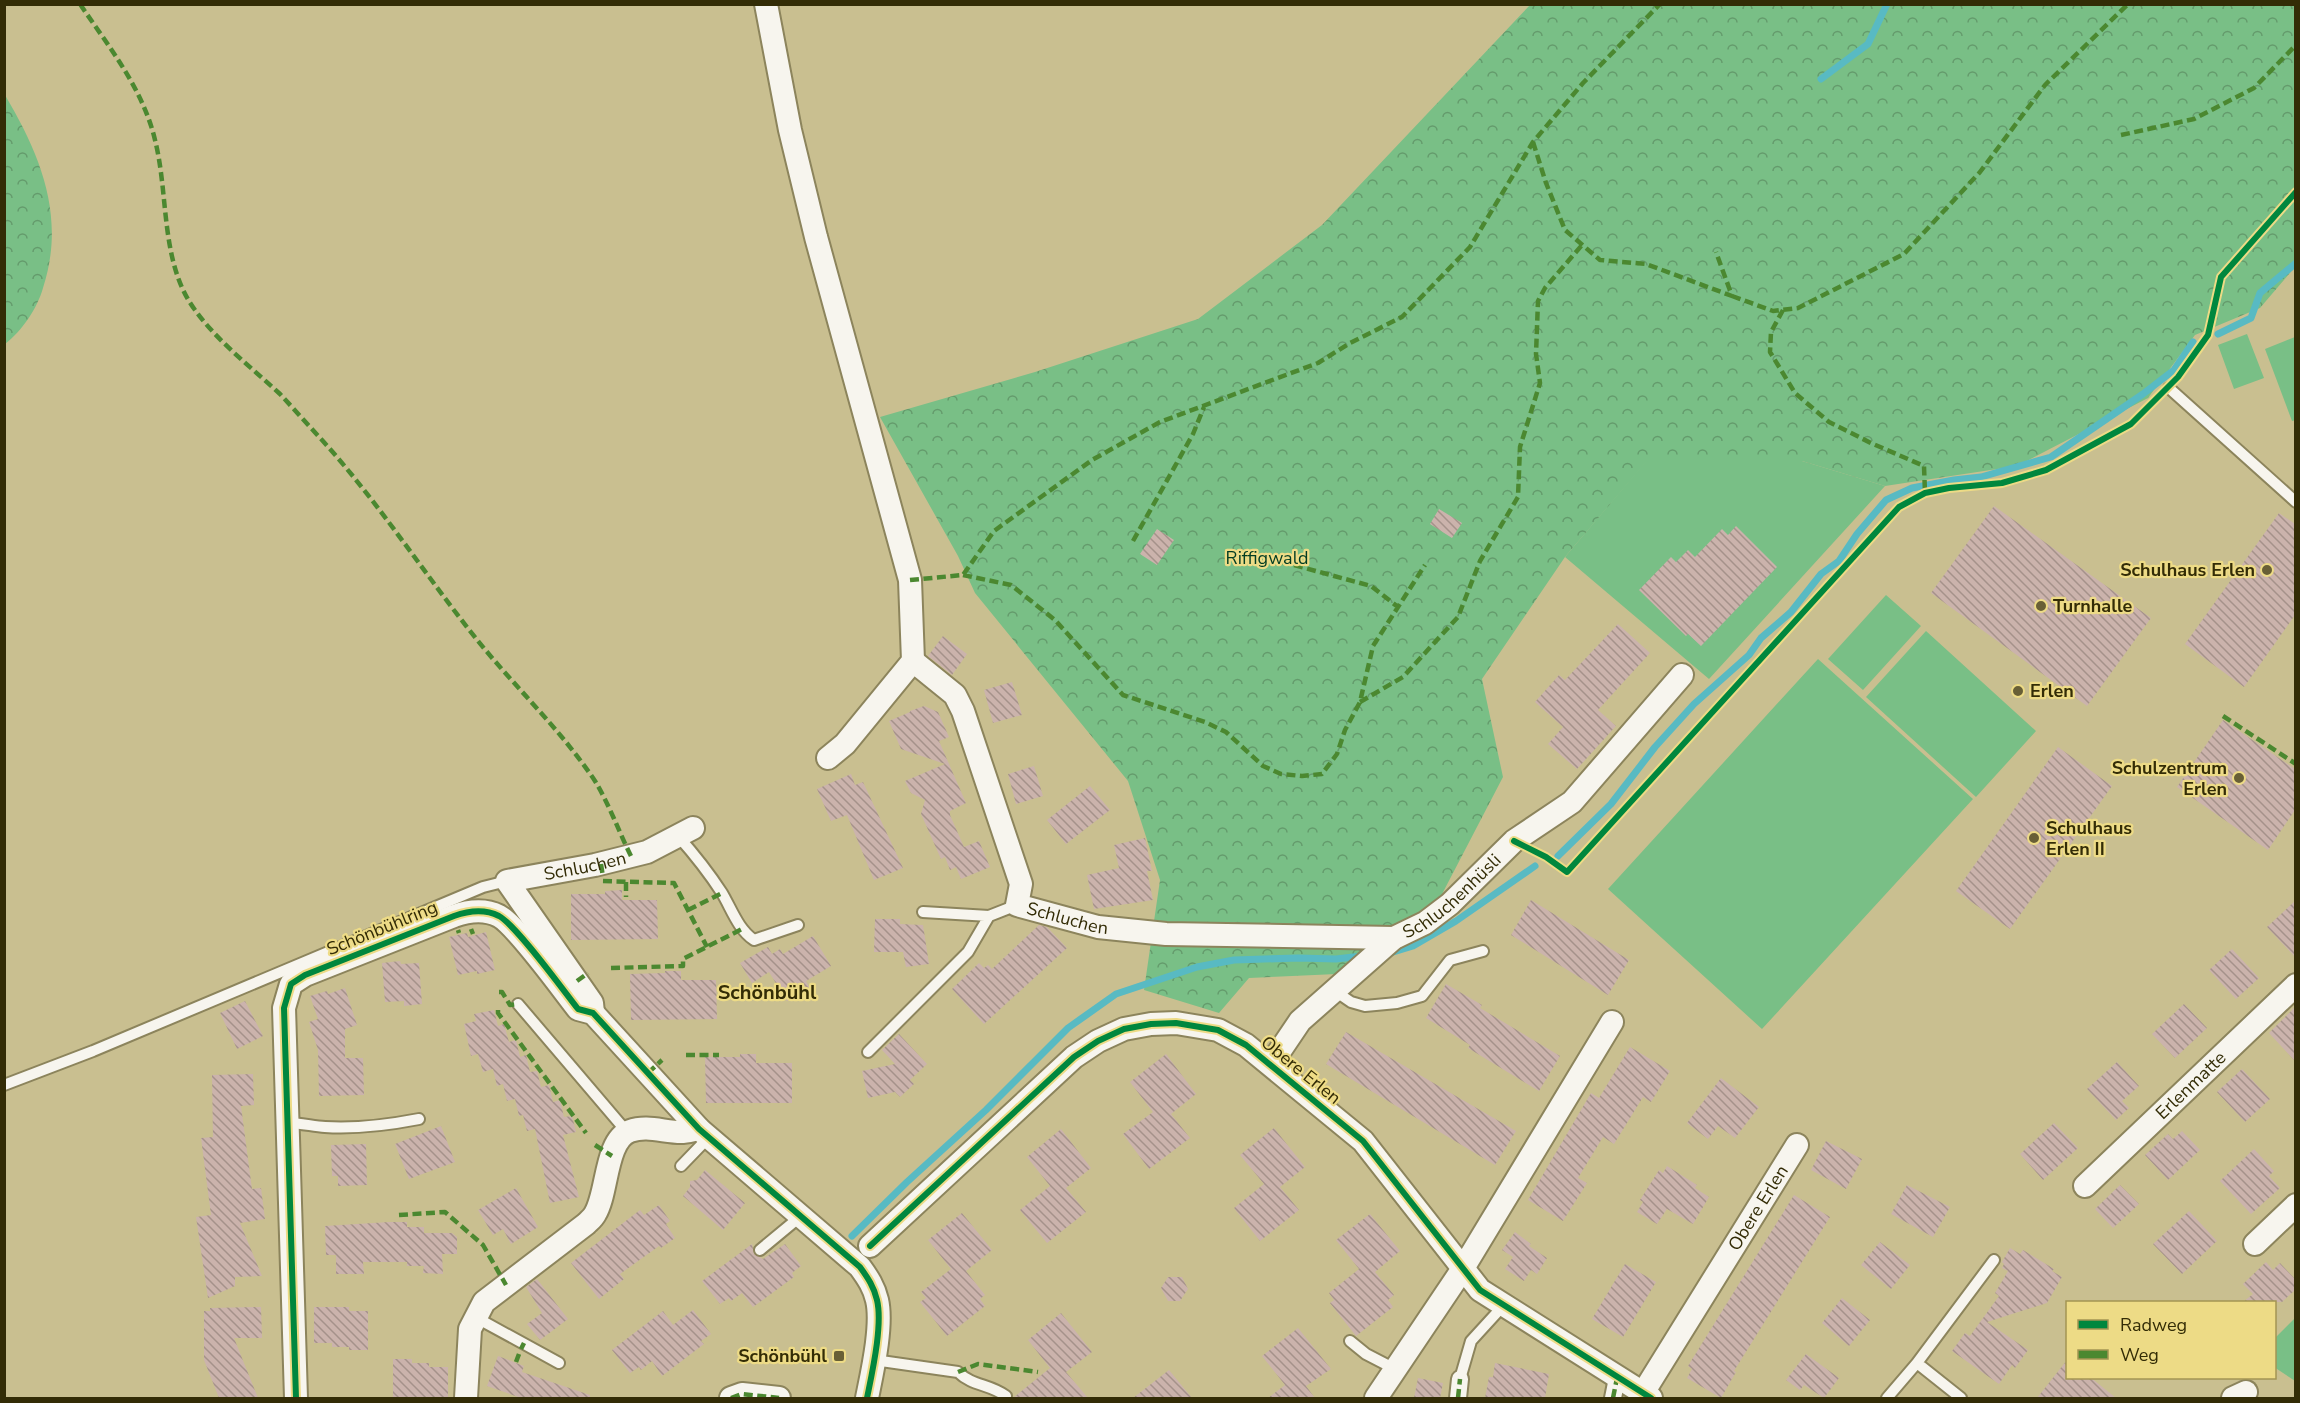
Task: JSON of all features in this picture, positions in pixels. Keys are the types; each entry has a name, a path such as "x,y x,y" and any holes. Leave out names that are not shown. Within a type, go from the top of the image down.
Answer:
{"street":[{"path":"766,4 790,130 816,237 910,580 913,661 845,744 828,758"},
{"name":"Schluchen","path":"913,661 955,695 963,711 1021,884 1017,905 1098,927 1166,934 1394,938"},
{"name":"Schluchenhüsli","path":"1271,1064 1300,1021 1394,938 1425,923 1450,904 1514,841 1572,802 1682,675"},
{"name":"Schluchen","path":"507,881 601,864 647,852 685,832"},
{"path":"507,881 592,1003 593,1013"},
{"name":"Schönbühlring","path":"296,1398 284,1008 291,984 304,975 468,912 500,916 516,932 578,1009 593,1013 704,1133 860,1267 871,1282 879,1315 867,1398"},
{"name":"Erlenmatte","path":"2085,1186 2295,985"},
{"path":"1376,1398 1462,1270 1612,1022"},
{"name":"Obere Erlen","path":"870,1246 1074,1057 1098,1041 1124,1029 1151,1024 1176,1023 1218,1030 1246,1045 1271,1064 1364,1141 1462,1270 1480,1290 1615,1388 1647,1396 1797,1145"},
{"path":"466,1398 470,1329 475,1317 484,1302 586,1224 595,1214 619,1138 627,1132 652,1128 704,1133"},
{"path":"2255,1244 2295,1205"},
{"path":"1458,1398 1460,1379"},
{"path":"731,1398 742,1394 779,1398"}],"lane":[{"path":"2169,388 2295,502"},
{"path":"685,832 700,862 722,893 744,934 754,940 798,925"},
{"path":"4,1085 93,1051 483,887 507,881"},
{"path":"923,912 989,916 1017,905"},
{"path":"868,1052 968,952 989,916"},
{"path":"1335,991 1351,1002 1365,1006 1397,1003 1422,996 1450,960 1483,951"},
{"path":"518,1004 627,1132"},
{"path":"287,1123 304,1122 324,1127 368,1126 419,1119"},
{"path":"681,1166 704,1133"},
{"path":"760,1250 802,1216"},
{"path":"1887,1398 1917,1363 1994,1260"},
{"path":"1460,1379 1471,1341 1503,1306"},
{"path":"475,1317 559,1363"},
{"path":"1350,1341 1366,1354 1395,1369"},
{"path":"874,1360 958,1372 967,1381 996,1389 1006,1395"},
{"path":"1917,1363 1961,1398"}],"green space":[{"name":"Riffigwald","path":"1530,5 2295,5 2295,267 2260,308 2195,335 2148,398 2017,466 1885,486 1802,461 1647,461 1565,557 1482,679 1503,777 1440,898 1337,974 1249,978 1219,1013 1144,990 1160,880 1128,781 975,593 958,556 880,417 1035,372 1198,319 1322,225"},
{"path":"5,95 39,164 51,212 52,236 49,262 37,304 23,326 5,344"},
{"path":"2247,334 2264,378 2234,389 2218,345"},
{"path":"2295,337 2296,420 2292,421 2265,349"},
{"path":"1647,460 1802,461 1885,486 1709,679 1565,557"},
{"path":"1886,595 1921,626 1863,690 1828,659"},
{"path":"1926,631 2036,731 1976,797 1866,697"},
{"path":"1818,659 1973,799 1762,1029 1608,889"},
{"path":"2295,1318 2295,1381 2276,1368 2276,1337"}],"building":[{"name":"Turnhalle","path":"1994,506 2151,618 2087,706 1931,593"},
{"path":"1439,509 1462,523 1452,538 1430,524"},
{"name":"Schulhaus Erlen","path":"2279,513 2295,524 2295,615 2244,687 2185,644"},
{"path":"1736,526 1777,567 1701,646 1688,634 1686,636 1639,590 1671,557 1676,562 1688,550 1695,557 1722,529 1728,535"},
{"path":"1157,529 1174,540 1157,565 1140,554"},
{"path":"1618,624 1650,653 1598,710 1616,726 1577,769 1548,744 1563,727 1535,702 1559,675 1565,680"},
{"path":"943,636 967,654 952,675 928,656"},
{"path":"1012,682 1022,715 993,723 984,690"},
{"path":"924,706 938,712 949,737 939,741 966,803 950,811 950,815 964,847 979,841 990,867 961,879 956,867 950,870 945,857 941,859 921,814 925,800 911,793 905,781 945,764 901,749 889,721"},
{"name":"Schulzentrum Erlen","path":"2223,720 2295,769 2295,810 2268,850 2177,787"},
{"name":"Schulhaus Erlen II","path":"2058,747 2112,786 2010,929 1956,891"},
{"path":"1034,766 1043,796 1016,804 1008,774"},
{"path":"851,774 855,785 863,782 903,868 874,880 847,815 831,821 817,789"},
{"path":"1090,786 1110,810 1066,844 1047,820"},
{"path":"1145,838 1152,871 1147,871 1153,900 1094,909 1087,875 1119,868 1114,845"},
{"path":"622,890 622,900 657,900 658,939 571,940 571,894 605,894 605,891"},
{"path":"1531,900 1629,960 1608,995 1511,935"},
{"path":"2295,901 2295,957 2267,927"},
{"path":"875,919 900,919 900,924 923,925 929,964 906,967 903,952 874,952"},
{"path":"1039,925 1047,927 1067,948 984,1024 952,989 979,963 984,968 988,965 992,969"},
{"path":"486,932 495,970 458,975 449,937 467,933 468,937"},
{"path":"813,936 831,966 806,981 809,987 787,1001 769,972 752,983 740,963 768,947 772,954 780,949 783,954"},
{"path":"2232,949 2259,978 2236,999 2209,970"},
{"path":"400,961 401,964 419,963 422,1004 404,1006 404,1001 385,1002 382,963"},
{"path":"665,971 681,971 681,980 716,980 717,1019 631,1020 630,974 665,973"},
{"path":"1446,984 1482,1005 1480,1008 1560,1056 1539,1091 1468,1048 1470,1045 1426,1018"},
{"path":"345,988 357,1025 345,1029 345,1058 363,1058 364,1095 319,1096 318,1050 309,1022 318,1019 310,996 327,991 328,994"},
{"path":"245,1001 263,1036 237,1049 220,1013"},
{"path":"2184,1004 2207,1028 2175,1058 2152,1034"},
{"path":"2295,1007 2295,1061 2269,1033"},
{"path":"494,1010 498,1026 504,1024 509,1042 516,1040 520,1057 526,1055 530,1072 537,1071 541,1087 549,1085 553,1102 560,1100 564,1117 572,1116 576,1132 563,1135 579,1197 550,1203 535,1129 527,1131 523,1115 519,1116 515,1099 507,1101 503,1084 497,1086 493,1069 483,1072 478,1054 471,1056 464,1024 476,1021 474,1014"},
{"path":"1346,1032 1516,1131 1495,1165 1326,1064"},
{"path":"899,1034 927,1064 910,1080 914,1084 900,1097 895,1092 868,1098 862,1071 895,1064 882,1050"},
{"path":"1630,1047 1670,1071 1651,1102 1643,1097 1614,1144 1603,1137 1578,1178 1587,1183 1563,1221 1528,1200 1591,1093 1599,1098"},
{"path":"740,1054 756,1054 756,1063 792,1063 792,1103 706,1103 705,1057 740,1057"},
{"path":"1166,1054 1196,1094 1171,1114 1190,1138 1149,1169 1123,1134 1153,1112 1130,1082"},
{"path":"2117,1062 2139,1086 2122,1101 2129,1108 2116,1120 2087,1089"},
{"path":"2242,1069 2270,1099 2245,1122 2217,1092"},
{"path":"253,1074 254,1105 241,1106 252,1189 261,1188 265,1219 240,1223 262,1276 235,1277 235,1286 208,1298 196,1217 211,1215 201,1138 213,1137 212,1075"},
{"path":"1721,1078 1759,1107 1735,1138 1718,1126 1708,1139 1687,1123"},
{"path":"2054,1123 2078,1148 2043,1180 2020,1154"},
{"path":"441,1126 455,1162 409,1179 395,1144"},
{"path":"1274,1128 1305,1167 1280,1187 1299,1210 1260,1241 1234,1208 1264,1184 1240,1155"},
{"path":"1061,1129 1091,1168 1066,1188 1086,1212 1047,1243 1020,1210 1050,1186 1027,1157"},
{"path":"2182,1131 2200,1150 2168,1180 2145,1155 2168,1134 2173,1139"},
{"path":"1826,1141 1862,1159 1846,1189 1811,1170"},
{"path":"366,1144 367,1185 338,1186 338,1176 332,1176 331,1145"},
{"path":"2254,1149 2274,1171 2269,1176 2280,1188 2251,1214 2220,1181"},
{"path":"1667,1166 1697,1185 1695,1188 1709,1197 1693,1224 1667,1209 1657,1224 1637,1212 1643,1202 1640,1200 1659,1170 1663,1173"},
{"path":"705,1170 745,1203 723,1230 683,1196 690,1187 690,1181 697,1180"},
{"path":"1907,1185 1950,1207 1933,1237 1891,1214"},
{"path":"2120,1185 2139,1204 2113,1228 2095,1209"},
{"path":"516,1188 538,1227 511,1244 503,1229 493,1235 478,1210"},
{"path":"1794,1195 1830,1217 1734,1371 1736,1372 1721,1398 1687,1378 1692,1369 1688,1366"},
{"path":"659,1205 670,1221 666,1224 675,1238 661,1248 659,1246 620,1274 624,1279 599,1299 571,1263 640,1210 644,1215"},
{"path":"2189,1211 2217,1241 2182,1274 2153,1244"},
{"path":"962,1213 992,1250 966,1271 985,1295 980,1299 985,1306 947,1336 920,1302 926,1298 921,1292 951,1269 928,1240"},
{"path":"1370,1214 1400,1251 1375,1272 1394,1295 1388,1300 1393,1307 1356,1336 1330,1303 1334,1300 1329,1293 1359,1269 1336,1240"},
{"path":"407,1222 407,1227 424,1227 424,1233 452,1233 457,1237 457,1254 442,1254 443,1274 423,1273 424,1266 407,1266 407,1262 363,1262 364,1274 336,1274 336,1255 326,1255 325,1226"},
{"path":"1515,1232 1531,1244 1529,1246 1547,1258 1537,1274 1531,1270 1524,1281 1505,1269 1513,1257 1502,1250"},
{"path":"1880,1242 1910,1265 1891,1289 1861,1265"},
{"path":"752,1244 754,1254 763,1259 785,1244 801,1266 792,1273 794,1277 753,1307 742,1293 731,1301 729,1298 720,1304 702,1281"},
{"path":"2010,1248 2020,1254 2023,1250 2054,1269 2052,1271 2062,1277 2047,1303 1987,1322 2028,1350 2015,1368 2012,1365 1999,1384 1952,1351 1965,1333 1970,1336 1999,1296 1995,1293 2008,1271 2002,1268 2004,1264 2002,1262"},
{"path":"2266,1262 2273,1270 2280,1263 2295,1279 2295,1290 2282,1302 2244,1301 2253,1294 2243,1284"},
{"path":"1625,1264 1656,1282 1623,1337 1592,1319"},
{"path":"1168,1277 1182,1277 1188,1289 1180,1301 1168,1301 1161,1288"},
{"path":"537,1279 568,1319 540,1340 527,1324 542,1313 526,1287"},
{"path":"1842,1298 1870,1320 1849,1346 1822,1323"},
{"path":"261,1307 262,1338 234,1338 258,1398 219,1398 204,1360 204,1311 210,1311 210,1308"},
{"path":"314,1307 349,1307 349,1311 368,1311 368,1350 349,1350 349,1347 332,1347 332,1343 314,1343"},
{"path":"693,1310 711,1334 701,1341 704,1344 662,1376 652,1361 641,1370 639,1367 630,1373 612,1350 663,1311 673,1325"},
{"path":"1061,1313 1092,1352 1066,1372 1088,1398 1013,1398 1050,1368 1028,1340"},
{"path":"1298,1328 1331,1369 1306,1386 1315,1398 1268,1398 1285,1385 1262,1356"},
{"path":"1806,1354 1839,1378 1824,1398 1804,1385 1800,1390 1786,1380"},
{"path":"498,1356 524,1366 522,1372 590,1395 590,1398 521,1398 487,1386"},
{"path":"393,1359 412,1359 412,1363 429,1363 429,1367 448,1367 448,1398 393,1398"},
{"path":"2066,1361 2066,1379 2092,1379 2116,1398 2037,1398"},
{"path":"1495,1363 1549,1374 1545,1398 1485,1398 1489,1377 1493,1377"},
{"path":"1169,1370 1192,1398 1133,1398"},
{"path":"1418,1378 1443,1383 1440,1398 1414,1398"}],"waterway":[{"path":"1821,79 1868,44 1887,4"},
{"path":"2218,334 2251,318 2260,293 2296,263"},
{"path":"1558,856 1611,804 1655,747 1694,704 1749,655 1761,638 1791,612 1821,574 1839,561 1857,534 1886,500 1912,488 1981,477 2051,457 2174,370 2193,342"},
{"path":"1390,953 1413,946 1456,921 1535,866"},
{"path":"852,1236 986,1110 1068,1028 1116,994 1197,967 1234,960 1336,959 1362,956"}],"marked path":[{"path":"80,4 124,69 150,121 159,161 171,250 176,271 195,310 224,344 280,394 343,464 478,641 568,744 595,781 631,856"},
{"path":"910,580 963,575 994,531 1092,460 1160,422 1318,363 1350,343 1402,317 1470,247 1533,142 1583,83 1660,4"},
{"path":"1732,296 1773,311 1798,308 1904,254 1980,172 2045,85 2128,4"},
{"path":"2121,135 2194,119 2254,88 2296,45"},
{"path":"1533,142 1565,230 1600,260 1646,264 1732,296 1716,252"},
{"path":"1360,702 1403,677 1458,617 1480,561 1518,497 1520,447 1540,383 1536,354 1538,301 1545,288 1582,245"},
{"path":"1783,310 1771,332 1770,352 1795,393 1829,422 1924,466 1925,493"},
{"path":"1133,541 1193,434 1204,407"},
{"path":"1268,558 1371,586 1398,607"},
{"path":"963,575 1011,585 1055,620 1123,695 1205,722 1226,732 1263,766 1281,774 1302,776 1322,774 1337,754 1345,730 1360,702 1373,646 1425,565"},
{"path":"2223,716 2296,764"},
{"path":"601,864 603,877"},
{"path":"603,881 674,883 707,947"},
{"path":"626,882 626,897"},
{"path":"688,910 722,893"},
{"path":"471,929 473,934"},
{"path":"611,968 683,966 683,959 742,929"},
{"path":"577,981 588,973"},
{"path":"499,992 502,992 510,1005 518,1004"},
{"path":"498,1010 586,1133"},
{"path":"686,1055 719,1055"},
{"path":"648,1073 662,1060"},
{"path":"595,1145 612,1156"},
{"path":"399,1215 445,1212 483,1245 506,1285"},
{"path":"521,1349 524,1343"},
{"path":"516,1362 519,1354"},
{"path":"958,1372 978,1364 1038,1372"},
{"path":"1613,1398 1617,1378"},
{"path":"1458,1398 1460,1379"},
{"path":"731,1398 742,1394 779,1398"}],"cycle path":[{"path":"1514,841 1546,857 1567,872 1899,507 1925,493 1949,488 2002,483 2046,470 2131,424 2178,377 2208,335 2221,277 2296,192"},
{"path":"296,1398 284,1008 291,984 305,975 454,916 476,912 488,912 507,922 578,1009 593,1013 699,1129 860,1267 874,1291 879,1322 867,1398"},
{"path":"870,1246 1074,1057 1098,1041 1124,1029 1151,1024 1176,1023 1218,1030 1246,1045 1363,1141 1480,1290 1651,1398"}],"place":[{"name":"Schulhaus Erlen","path":"2267,570"},
{"name":"Turnhalle","path":"2041,606"},
{"name":"Erlen","path":"2018,691"},
{"name":"Schulzentrum Erlen","path":"2239,778"},
{"name":"Schulhaus Erlen II","path":"2034,838"},
{"name":"Schönbühl","path":"839,1356"}],"district":[{"name":"Schönbühl","path":"767,992"}]}
